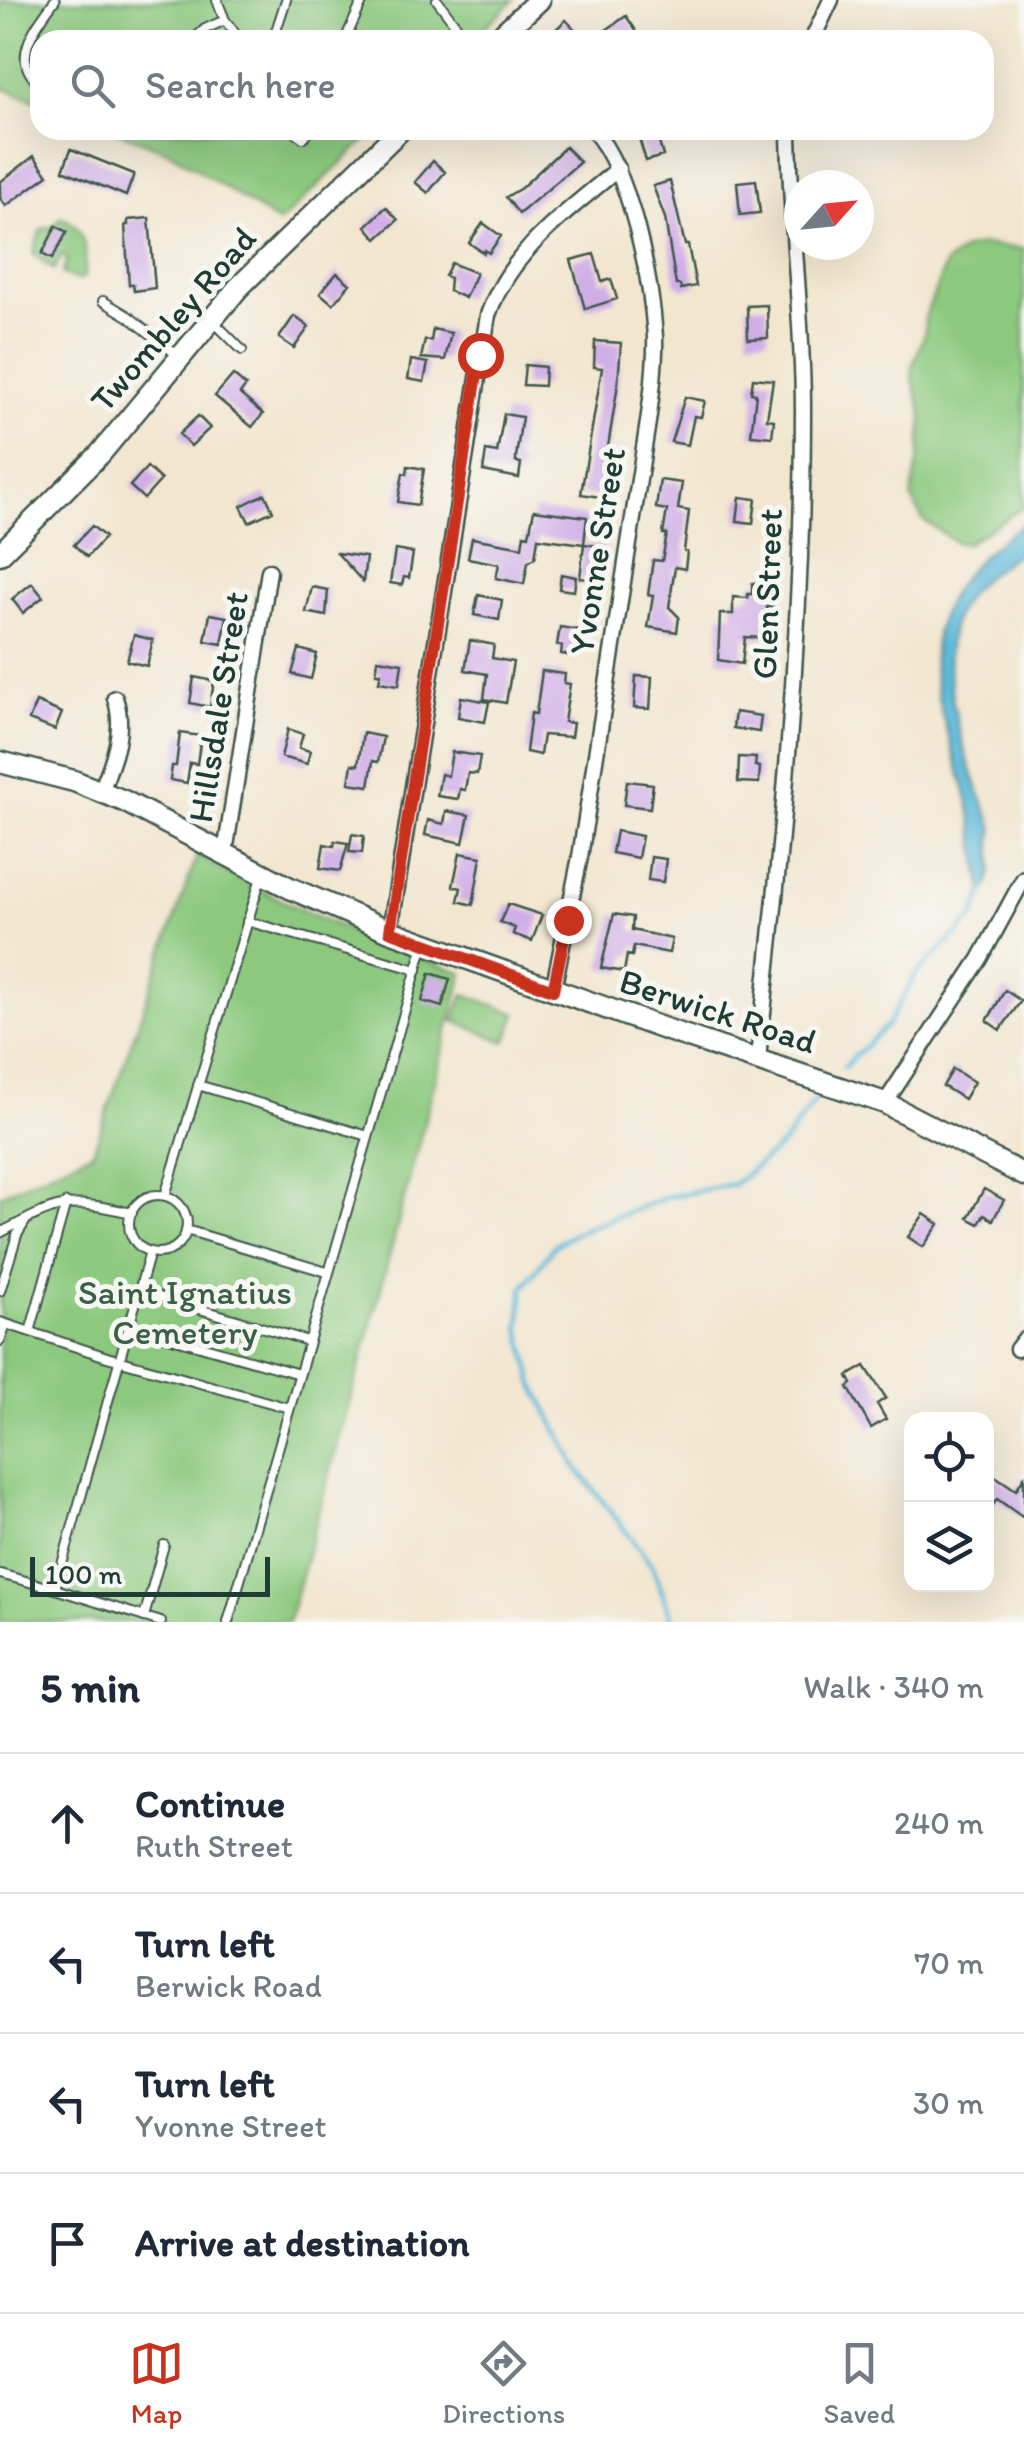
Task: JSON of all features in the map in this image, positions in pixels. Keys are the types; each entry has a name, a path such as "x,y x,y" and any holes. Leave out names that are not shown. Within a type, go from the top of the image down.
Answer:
{"street":[{"path":"511,30 539,0"},
{"path":"817,30 831,0"},
{"name":"Twombley Road","path":"0,554 100,454 211,319 273,251 390,140"},
{"name":"Yvonne Street","path":"553,990 580,857 652,384 655,336 637,233 618,170 599,140"},
{"name":"Glen Street","path":"758,1058 793,710 803,442 802,313 789,140"},
{"path":"390,931 488,315 503,280 536,239 618,170"},
{"name":"Hillsdale Street","path":"225,853 269,571"},
{"path":"101,791 121,726 116,698"},
{"name":"Berwick Road","path":"0,762 101,791 262,874 390,931 885,1102 1024,1176"},
{"path":"885,1102 980,959 1024,878"}],"lane":[{"path":"37,30 55,0"},
{"path":"217,0 232,30"},
{"path":"276,30 286,0"},
{"path":"349,30 362,0"},
{"path":"437,0 460,30"},
{"path":"204,30 225,20"},
{"path":"30,43 25,58 30,74"},
{"path":"103,301 180,357"},
{"path":"211,319 242,350"},
{"path":"164,1196 262,874"},
{"path":"247,921 417,970"},
{"path":"228,1622 424,943"},
{"path":"198,1084 368,1136"},
{"path":"164,1196 181,1208 186,1230 173,1248 150,1252 133,1239 132,1213 145,1198 164,1196"},
{"path":"0,1233 66,1203 132,1213"},
{"path":"30,1332 66,1203"},
{"path":"0,1291 16,1235 28,1218"},
{"path":"186,1230 327,1272"},
{"path":"55,1589 150,1252"},
{"path":"139,1291 308,1340"},
{"path":"0,1341 3,1323 289,1408"},
{"path":"130,1326 299,1374"},
{"path":"144,1617 164,1545"},
{"path":"0,1574 161,1622"}],"green space":[{"path":"0,0 514,0 482,30 30,30 30,98 0,87"},
{"path":"139,140 366,140 279,223 170,152"},
{"path":"61,217 75,227 83,242 85,268 84,277 79,280 62,274 67,259 61,256 54,270 33,254 41,229 54,226"},
{"path":"983,245 1024,249 1024,507 967,543 955,542 923,520 911,497 923,415 912,367 925,333 925,317 946,263 965,249"},
{"name":"Saint Ignatius Cemetery","path":"197,855 327,921 463,973 288,1622 0,1622 0,1195 93,1152"},
{"path":"464,994 517,1014 506,1042 454,1021"}],"water":[{"path":"1024,523 1024,549 967,596 952,628 949,656 956,717 994,828 993,869 983,895 974,828 939,700 935,644 941,616 954,589 982,556"}],"building":[{"path":"626,16 636,30 606,30"},
{"path":"566,20 576,30 555,30"},
{"path":"640,140 658,140 663,156 646,161"},
{"path":"565,147 580,162 519,214 506,197"},
{"path":"71,149 134,174 126,196 63,170"},
{"path":"34,156 48,175 6,206 0,198 0,182"},
{"path":"433,161 445,172 428,193 415,182"},
{"path":"756,180 760,213 740,215 737,182"},
{"path":"670,181 696,286 681,289 676,285 665,218 653,186"},
{"path":"386,207 398,220 377,239 366,226"},
{"path":"149,218 155,288 134,291 133,284 129,285 125,225 128,220"},
{"path":"483,223 501,236 489,253 469,243"},
{"path":"56,226 67,232 52,259 42,254"},
{"path":"594,254 602,282 611,279 617,299 585,309 571,260"},
{"path":"451,263 476,273 465,298 449,291 450,278 445,276"},
{"path":"337,273 350,284 333,304 320,293"},
{"path":"767,305 768,338 748,339 747,306"},
{"path":"294,316 309,327 294,348 279,338"},
{"path":"433,329 451,333 445,360 421,358 425,340 431,341"},
{"path":"595,341 621,343 600,497 581,494 602,368 594,367"},
{"path":"411,360 428,363 424,382 408,379"},
{"path":"525,365 545,367 544,386 523,385"},
{"path":"233,375 246,386 240,394 263,414 252,427 215,396"},
{"path":"753,378 773,380 767,419 774,420 772,437 751,435 756,394 751,393"},
{"path":"685,397 705,401 701,417 694,416 688,445 671,442"},
{"path":"504,414 522,417 516,457 516,462 521,463 519,478 483,471 486,451 497,453"},
{"path":"198,416 210,428 191,446 179,434"},
{"path":"408,466 424,469 418,505 398,502"},
{"path":"147,467 161,480 144,499 130,486"},
{"path":"660,480 682,483 678,509 689,511 685,569 675,567 669,607 679,617 677,632 648,627 653,560 662,561 667,534 663,534 667,510 656,508"},
{"path":"265,494 273,511 249,522 241,506"},
{"path":"740,497 756,499 753,523 737,521"},
{"path":"534,510 587,517 584,544 538,538 524,584 496,578 499,564 468,558 472,538 522,547"},
{"path":"92,526 105,537 87,557 74,545"},
{"path":"584,544 605,547 602,581 580,578"},
{"path":"395,550 413,553 409,578 404,577 402,585 390,583"},
{"path":"337,553 366,557 363,582"},
{"path":"561,574 576,577 574,591 559,589"},
{"path":"32,583 43,597 23,613 12,599"},
{"path":"752,583 773,583 773,607 767,607 766,638 745,637 742,664 718,660 720,614 733,614 733,597 748,598"},
{"path":"312,587 328,590 326,616 306,612"},
{"path":"478,595 502,600 499,620 474,615"},
{"path":"210,614 227,617 222,644 205,641"},
{"path":"560,627 585,631 582,649 576,648 574,656 561,654 562,646 557,645"},
{"path":"134,635 153,640 147,666 127,661"},
{"path":"470,640 494,645 492,658 513,662 506,703 484,699 487,674 465,670"},
{"path":"299,649 317,654 311,679 292,674"},
{"path":"378,659 402,663 399,685 379,682"},
{"path":"542,671 565,674 564,683 570,684 564,722 573,723 571,737 543,735 540,755 526,752"},
{"path":"636,676 652,677 650,709 634,708"},
{"path":"194,677 214,681 210,707 190,703"},
{"path":"461,697 489,702 485,722 458,717"},
{"path":"36,702 62,713 55,730 29,720"},
{"path":"735,712 761,716 759,732 733,728"},
{"path":"288,729 303,734 299,748 310,751 307,764 281,757"},
{"path":"180,733 201,736 197,764 190,763 187,783 170,780"},
{"path":"363,733 383,737 378,762 373,761 369,786 349,783 352,764 358,765"},
{"path":"452,752 480,756 477,774 468,773 465,790 460,789 458,799 437,796 441,774 448,776"},
{"path":"739,757 756,758 759,783 738,782"},
{"path":"627,781 653,784 650,808 624,805"},
{"path":"446,811 469,815 463,843 425,835 428,820 444,824"},
{"path":"616,831 642,836 638,858 612,853"},
{"path":"352,834 364,836 362,853 349,852"},
{"path":"335,841 348,843 340,871 320,868 324,844 334,846"},
{"path":"460,853 481,857 473,905 458,901 461,888 453,886"},
{"path":"651,857 666,859 663,882 648,880"},
{"path":"508,904 542,915 532,941 513,934 515,928 500,922"},
{"path":"614,914 633,917 632,930 672,939 669,953 634,946 632,956 627,955 624,972 601,968"},
{"path":"430,973 450,979 442,1007 422,1001"},
{"path":"1005,990 1021,1001 1000,1030 987,1021"},
{"path":"953,1069 974,1082 964,1099 943,1086"},
{"path":"984,1189 1004,1200 993,1220 984,1215 979,1224 968,1218"},
{"path":"924,1214 939,1224 923,1247 908,1237"},
{"path":"865,1366 886,1398 877,1404 886,1419 871,1428 848,1387 852,1384 848,1376"},
{"path":"994,1475 1016,1490 1024,1477 1024,1518 997,1499 994,1503"}],"waterway":[{"path":"844,1067 888,1024 916,974 973,918 984,892"},
{"path":"673,1622 652,1565 577,1468 534,1385 520,1328 523,1288 555,1245 577,1232 667,1197 734,1184 782,1145 816,1099"}],"route":[{"path":"480,355 390,931 553,990 568,920"}]}
